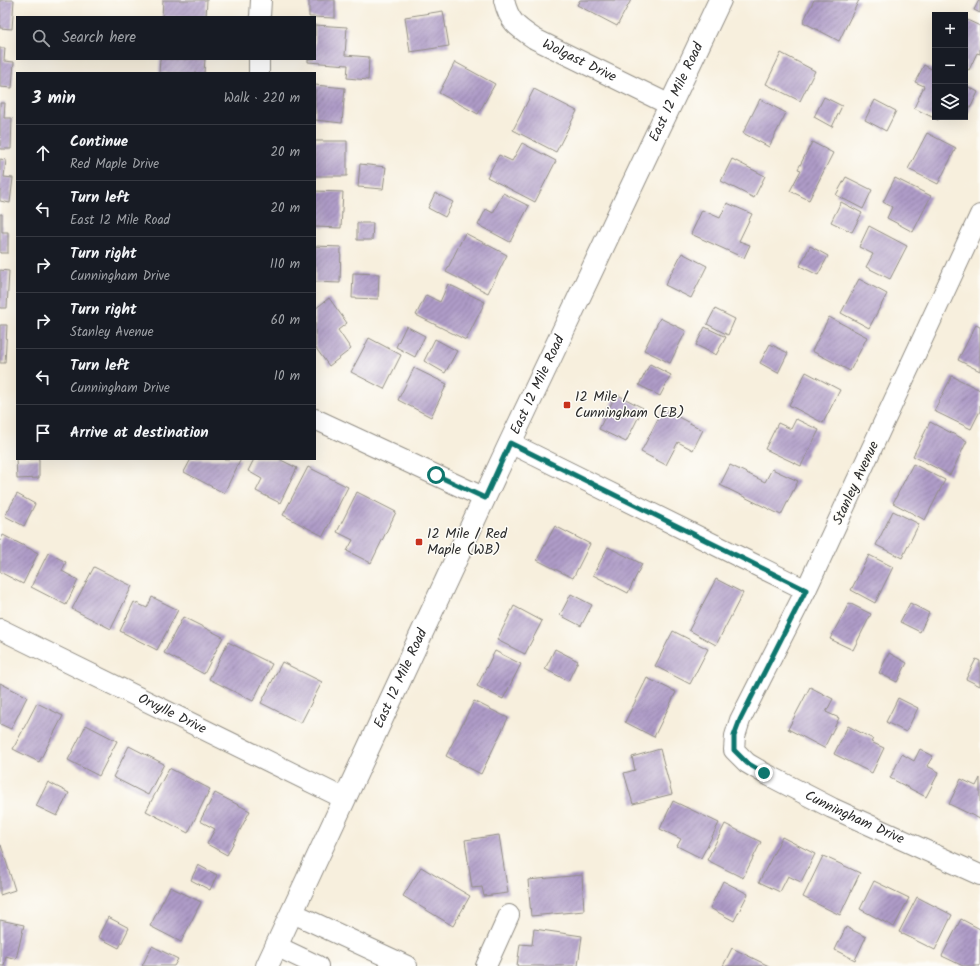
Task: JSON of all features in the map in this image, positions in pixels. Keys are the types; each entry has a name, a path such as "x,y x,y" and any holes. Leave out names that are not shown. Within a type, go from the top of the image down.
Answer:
{"main road":[{"name":"East 12 Mile Road","path":"267,966 510,443 720,0"}],"street":[{"path":"260,16 261,0"},
{"name":"Wolgast Drive","path":"504,0 507,13 518,28 535,39 670,105"},
{"path":"259,60 259,72"},
{"name":"Stanley Avenue","path":"734,750 734,736 740,720 806,590 980,215"},
{"path":"316,419 485,498"},
{"path":"510,443 806,590"},
{"name":"Orvylle Drive","path":"0,629 345,799"},
{"name":"Cunningham Drive","path":"734,750 747,763 832,808 980,875"},
{"path":"292,913 407,966"},
{"path":"486,966 509,915"},
{"path":"276,946 318,966"}],"building":[{"path":"0,0 14,0 12,29 0,28"},
{"path":"163,0 207,0 206,16 162,16"},
{"path":"309,0 335,0 335,18 309,16"},
{"path":"580,0 631,0 617,26 577,5"},
{"path":"814,0 859,0 839,41 803,22"},
{"path":"980,0 980,13 974,10"},
{"path":"443,11 449,46 410,52 405,17"},
{"path":"968,20 980,26 980,54 977,53 969,70"},
{"path":"316,25 347,27 345,55 369,57 368,80 347,78 348,65 308,62 308,60 316,60"},
{"path":"0,48 5,48 4,61 14,62 12,88 0,87"},
{"path":"781,53 815,71 800,101 766,84"},
{"path":"160,60 205,60 204,72 159,72"},
{"path":"455,62 495,84 478,114 439,93"},
{"path":"924,65 932,69 932,117 914,108 924,86 915,82"},
{"path":"316,85 345,88 342,123 316,120"},
{"path":"968,87 978,92 968,113"},
{"path":"534,89 577,111 556,152 513,130"},
{"path":"824,97 842,106 832,127 814,117"},
{"path":"760,99 786,113 769,147 743,133"},
{"path":"875,100 896,111 886,131 865,120"},
{"path":"0,103 5,103 4,118 12,118 11,149 0,149"},
{"path":"927,133 956,148 938,184 908,169"},
{"path":"316,141 347,141 347,176 316,176"},
{"path":"812,142 833,153 809,200 790,191 801,170 798,169"},
{"path":"522,143 556,161 535,202 487,177 499,155 512,161"},
{"path":"0,159 6,160 4,177 13,178 10,203 0,201"},
{"path":"732,159 765,176 754,198 721,181"},
{"path":"360,164 386,167 383,189 358,187"},
{"path":"846,177 872,190 863,209 836,195"},
{"path":"895,178 931,196 913,232 887,218 892,207 883,202"},
{"path":"316,191 343,192 341,228 316,227"},
{"path":"435,193 453,202 445,217 428,208"},
{"path":"503,193 529,206 510,242 478,225 486,209 493,213"},
{"path":"841,202 862,213 852,232 831,222"},
{"path":"727,203 752,214 739,241 750,245 744,258 691,234 702,210 720,218"},
{"path":"0,214 2,214 2,232 8,232 8,253 0,253"},
{"path":"357,223 373,223 372,240 357,240"},
{"path":"869,226 907,246 890,279 866,267 873,254 859,247"},
{"path":"465,233 507,255 488,293 446,272"},
{"path":"316,246 341,247 340,283 316,282"},
{"path":"810,246 828,256 818,275 800,266"},
{"path":"682,253 707,266 691,298 665,285"},
{"path":"0,270 9,271 7,308 0,308"},
{"path":"353,273 379,274 378,299 352,298"},
{"path":"859,279 887,294 869,328 841,313"},
{"path":"448,284 485,302 466,340 416,315 426,295 440,302"},
{"path":"329,298 347,323 338,330 351,349 329,366 316,348 316,308"},
{"path":"715,309 735,319 728,335 707,324"},
{"path":"829,317 867,337 850,371 812,351"},
{"path":"660,318 686,331 670,363 644,350"},
{"path":"0,325 7,325 5,363 0,363"},
{"path":"976,325 980,327 980,371 958,360"},
{"path":"406,326 425,336 415,357 396,347"},
{"path":"705,327 726,337 716,355 696,345"},
{"path":"369,338 401,355 384,389 351,372"},
{"path":"435,339 457,351 445,373 424,361"},
{"path":"770,344 788,353 778,373 760,363"},
{"path":"650,364 671,375 660,396 639,385"},
{"path":"414,368 447,384 431,417 398,400"},
{"path":"806,372 840,390 823,423 789,405"},
{"path":"952,376 980,390 980,411 971,429 934,411"},
{"path":"616,394 643,408 626,442 599,429"},
{"path":"663,409 703,430 693,450 678,442 666,465 641,452"},
{"path":"796,419 819,430 801,466 765,449 778,423 791,429"},
{"path":"930,422 967,441 950,475 913,456"},
{"path":"16,460 39,460 39,478 17,479"},
{"path":"190,460 240,460 224,493 184,472"},
{"path":"254,460 281,460 297,468 280,503 256,491 262,479 248,471"},
{"path":"913,464 945,480 925,520 893,503"},
{"path":"730,465 765,482 772,469 798,481 781,515 720,485"},
{"path":"308,467 348,487 323,536 283,515"},
{"path":"357,492 396,512 371,563 347,551 353,540 337,532"},
{"path":"17,494 35,504 24,526 5,516"},
{"path":"893,511 919,524 902,558 876,545"},
{"path":"555,526 590,544 573,578 537,560"},
{"path":"3,535 38,553 23,584 0,572 0,542"},
{"path":"608,547 642,564 628,593 593,575"},
{"path":"48,553 66,562 62,571 78,580 66,605 31,587"},
{"path":"869,555 893,567 875,603 851,590"},
{"path":"94,567 132,586 111,629 72,609"},
{"path":"716,579 743,593 716,645 689,630"},
{"path":"571,594 592,605 581,626 560,615"},
{"path":"152,597 178,610 157,650 120,631 134,602 147,608"},
{"path":"849,603 871,614 853,650 830,639"},
{"path":"910,603 929,613 920,632 900,622"},
{"path":"514,606 542,621 525,654 497,640"},
{"path":"183,617 223,637 204,674 164,653"},
{"path":"673,631 708,649 690,684 655,666"},
{"path":"228,642 272,664 253,701 209,679"},
{"path":"555,649 578,661 568,681 545,669"},
{"path":"495,651 521,664 503,699 477,686"},
{"path":"889,653 907,663 897,682 879,673"},
{"path":"976,659 980,661 980,686 966,679"},
{"path":"282,662 322,682 301,723 261,703"},
{"path":"647,678 676,692 654,737 625,722"},
{"path":"0,683 27,697 11,729 0,724"},
{"path":"810,687 833,699 826,712 839,718 824,748 788,729"},
{"path":"898,698 918,708 906,732 886,722"},
{"path":"474,701 508,718 481,774 446,756"},
{"path":"37,703 63,716 39,762 13,749"},
{"path":"86,725 117,741 99,776 68,760"},
{"path":"848,726 873,739 871,742 884,748 872,773 834,754"},
{"path":"129,746 164,764 148,795 113,777"},
{"path":"660,749 672,794 633,804 624,773 635,770 632,757"},
{"path":"920,749 933,756 927,766 939,772 926,797 890,778 902,754 914,761"},
{"path":"169,768 210,789 188,833 146,811"},
{"path":"980,778 980,819 949,804 961,779 976,786"},
{"path":"48,782 69,793 57,816 36,806"},
{"path":"215,793 250,811 227,855 207,844 215,829 200,821"},
{"path":"673,801 719,823 701,858 677,846 681,839 660,829"},
{"path":"725,824 761,842 743,878 707,860"},
{"path":"499,835 508,893 484,896 482,887 472,888 465,840"},
{"path":"782,837 815,854 801,882 788,876 780,892 759,882"},
{"path":"0,845 15,890 0,895"},
{"path":"823,856 860,873 840,915 803,897"},
{"path":"198,865 217,875 210,890 191,880"},
{"path":"421,867 470,896 453,926 403,896"},
{"path":"582,875 584,911 531,916 528,880"},
{"path":"723,881 748,894 734,921 710,908"},
{"path":"874,881 909,898 894,927 860,909"},
{"path":"170,887 201,902 181,942 150,926"},
{"path":"917,897 952,915 935,950 899,932"},
{"path":"108,917 129,928 119,948 98,937"},
{"path":"961,919 980,929 980,966 963,966 942,956"},
{"path":"0,920 24,925 16,959 6,956 4,966 0,966"},
{"path":"846,927 866,937 855,960 835,950"},
{"path":"534,929 582,936 578,966 517,966 520,944 532,945"},
{"path":"152,946 178,959 174,966 142,966"},
{"path":"732,948 769,966 723,966"}],"place":[{"name":"12 Mile / Cunningham (EB)","path":"567,405"},
{"name":"12 Mile / Red Maple (WB)","path":"419,542"}],"route":[{"path":"436,475 485,498 510,443 806,590 740,720 734,736 734,750 747,763 764,773"}]}
